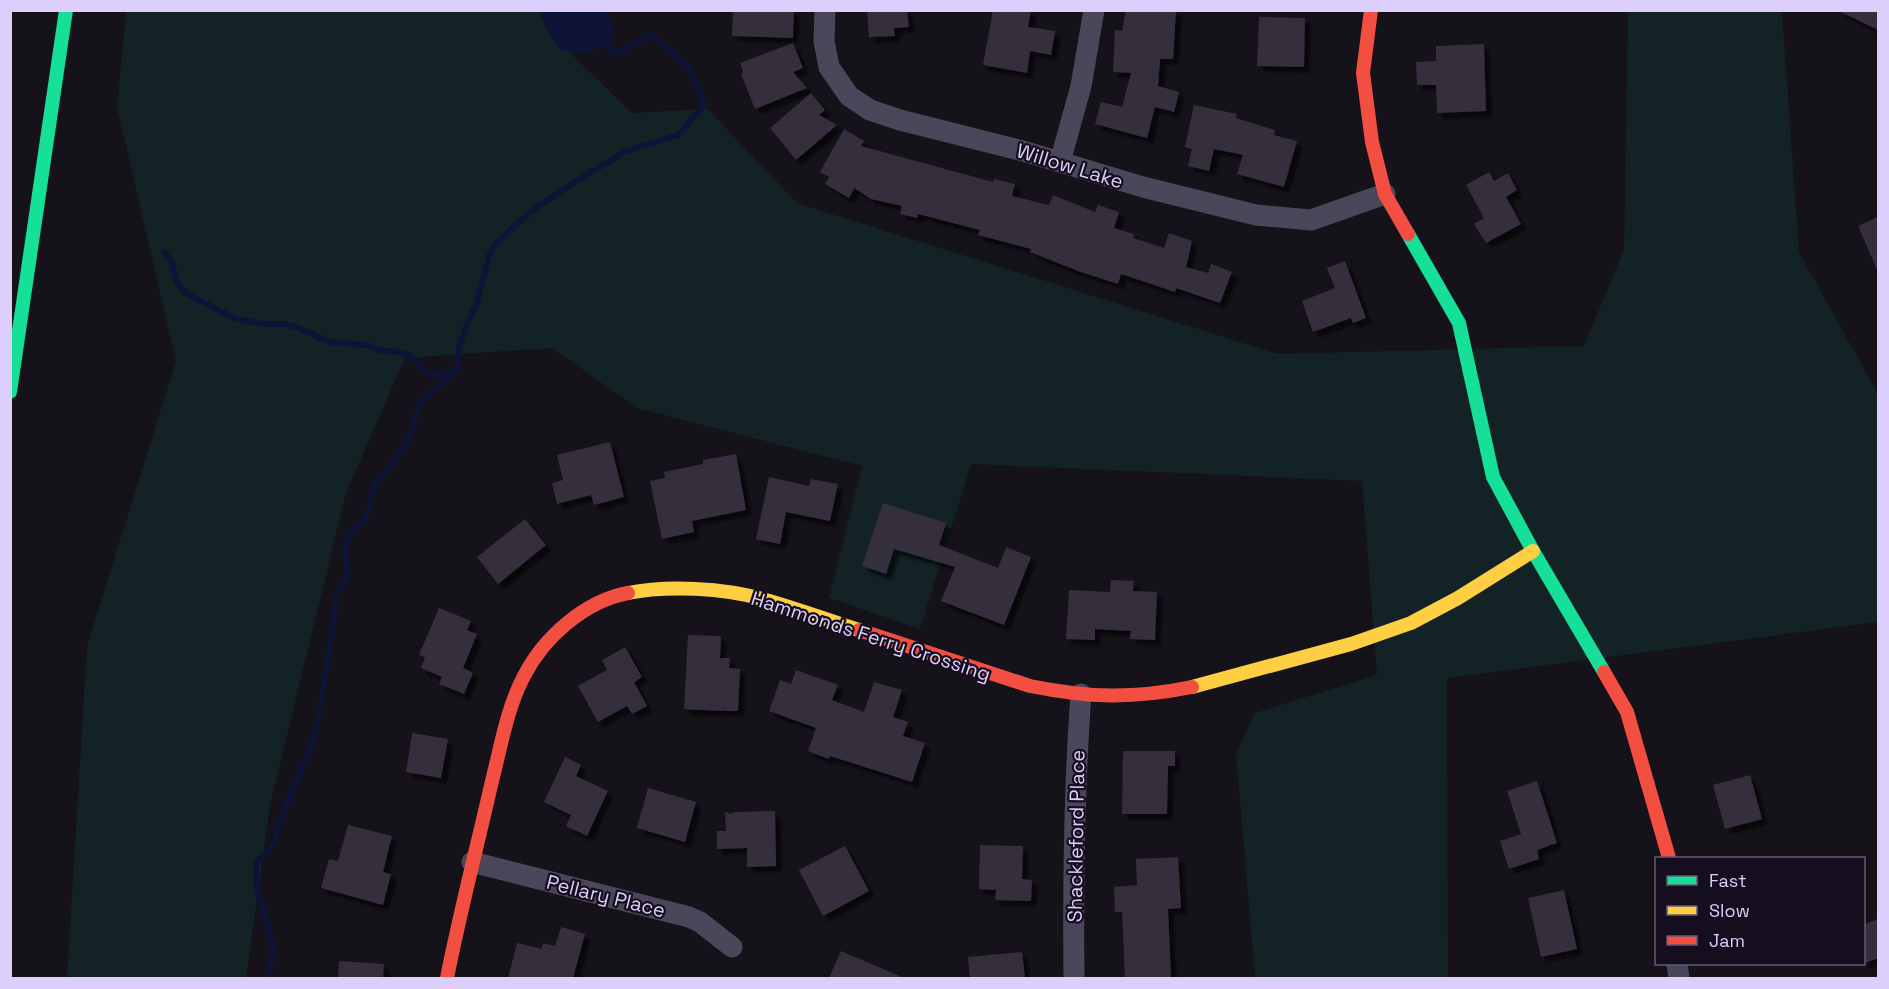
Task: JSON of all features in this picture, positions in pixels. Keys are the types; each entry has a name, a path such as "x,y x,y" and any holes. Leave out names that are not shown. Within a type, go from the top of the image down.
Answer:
{"street":[{"path":"10,392 66,10"},
{"name":"Willow Lake","path":"825,10 824,41 829,67 849,96 870,110 1060,162 1143,188 1256,215 1311,220 1385,194"},
{"path":"1060,162 1081,86 1094,10"},
{"path":"1371,10 1363,74 1372,142 1385,194 1459,323 1493,477 1626,712 1669,857"},
{"name":"Hammonds Ferry Crossing","path":"447,978 472,861 499,755 523,676 537,653 567,622 620,595 640,590 662,589 725,593 759,598 1030,686 1081,694 1125,696 1169,691 1241,674 1411,623 1533,551"},
{"name":"Shackleford Place","path":"1074,978 1073,860 1075,779 1081,694"},
{"name":"Pellary Place","path":"472,861 689,917 700,922 732,947"}],"shaded area":[{"path":"126,11 546,11 557,40 632,113 708,109 797,203 1278,354 1584,346 1624,249 1628,11 1782,11 1799,252 1878,394 1878,622 1447,678 1448,978 1255,978 1236,753 1255,713 1377,675 1362,481 971,464 920,629 829,598 862,466 637,408 552,348 405,358 346,493 270,805 246,978 67,978 87,646 176,361 117,107"}],"water":[{"path":"539,11 607,11 615,34 590,52 577,53 559,49"}],"building":[{"path":"733,10 794,10 793,38 732,36"},
{"path":"867,10 907,10 909,27 894,28 895,36 869,37"},
{"path":"993,10 1031,10 1028,27 1055,31 1051,55 1030,51 1027,73 983,65"},
{"path":"1126,10 1176,10 1173,59 1160,59 1158,86 1179,92 1174,112 1155,107 1147,138 1095,124 1101,102 1122,107 1131,73 1113,72 1115,30 1122,31"},
{"path":"1837,10 1878,10 1878,30"},
{"path":"1259,17 1305,18 1304,67 1257,66"},
{"path":"793,43 803,68 793,72 807,88 755,109 741,74 743,71 740,63"},
{"path":"1484,44 1486,111 1437,113 1436,85 1417,85 1416,62 1436,61 1436,46"},
{"path":"811,93 825,110 819,115 837,125 796,160 770,128"},
{"path":"1194,105 1237,114 1236,118 1275,130 1274,135 1297,141 1284,187 1237,174 1243,155 1214,149 1209,171 1188,166 1192,149 1185,147"},
{"path":"844,129 864,141 861,146 993,182 994,179 1015,184 1012,196 1049,205 1053,195 1095,212 1098,205 1119,212 1114,228 1134,234 1133,238 1164,248 1169,233 1192,241 1186,267 1208,273 1211,264 1232,272 1220,303 1176,288 1175,292 1121,274 1118,284 1030,252 1031,249 978,235 980,230 918,214 917,218 900,214 902,206 871,199 854,188 849,198 825,184 829,177 820,172"},
{"path":"1489,172 1494,181 1508,173 1517,190 1506,197 1521,224 1486,243 1474,224 1484,218 1466,185"},
{"path":"1878,217 1878,272 1858,226"},
{"path":"1345,261 1366,318 1353,323 1351,318 1313,332 1302,301 1335,288 1327,268"},
{"path":"610,442 624,497 594,505 591,495 557,504 552,483 563,480 557,455"},
{"path":"736,454 746,510 692,521 694,532 662,539 650,481 665,478 664,472 703,464 703,460"},
{"path":"769,477 809,486 811,479 838,484 830,521 786,512 780,544 756,539"},
{"path":"883,503 946,523 939,545 998,568 1006,547 1031,557 1004,625 941,601 955,567 894,549 886,574 862,566"},
{"path":"525,519 546,545 498,584 477,557"},
{"path":"1111,580 1134,581 1133,591 1157,592 1155,640 1130,639 1131,631 1095,629 1095,640 1066,639 1069,590 1110,592"},
{"path":"439,608 471,621 467,630 477,634 463,668 473,673 464,694 439,684 442,677 421,668 425,657 419,655"},
{"path":"688,635 721,636 720,658 730,658 729,668 740,669 738,711 724,711 724,706 723,711 684,709"},
{"path":"625,647 642,677 634,682 647,706 632,714 627,706 598,722 578,686 607,670 602,660"},
{"path":"796,670 838,685 832,700 864,712 874,682 902,690 893,717 908,722 903,736 925,743 912,782 808,751 816,728 769,711 780,680 791,684"},
{"path":"412,733 448,739 441,778 406,772"},
{"path":"1123,751 1175,751 1175,766 1168,766 1167,814 1122,814"},
{"path":"565,757 581,765 576,776 608,791 587,836 566,826 571,815 544,802"},
{"path":"1750,775 1762,819 1725,829 1713,785"},
{"path":"1537,781 1557,843 1537,850 1539,859 1509,869 1500,841 1521,834 1507,791"},
{"path":"648,788 696,802 685,842 637,828"},
{"path":"775,811 776,866 747,867 747,848 717,849 717,831 726,831 725,812 732,814 733,812"},
{"path":"348,825 392,836 383,872 391,874 383,905 321,888 329,859 338,861"},
{"path":"980,845 1023,846 1022,879 1032,880 1031,901 995,900 996,890 979,889"},
{"path":"845,846 869,891 823,916 799,870"},
{"path":"1178,857 1181,908 1168,909 1171,978 1125,978 1122,912 1115,912 1114,887 1137,885 1136,859"},
{"path":"1564,890 1577,949 1541,957 1528,898"},
{"path":"1878,919 1878,958 1865,963 1865,924"},
{"path":"561,927 585,934 573,978 508,978 517,943 542,949 543,943 555,946"},
{"path":"841,951 904,978 829,978"},
{"path":"1022,952 1025,978 970,978 968,957"},
{"path":"339,961 384,964 383,978 338,978"}],"waterway":[{"path":"268,978 274,947 256,887 256,863 275,842 277,827 312,744 335,613 334,600 347,576 345,545 351,533 365,520 377,479 386,472 409,440 419,403 457,370 459,347 476,306 489,256 496,244 545,201 624,152 678,135 705,104 689,67 651,35 616,54 601,36"},
{"path":"164,252 172,263 176,280 185,293 236,319 265,324 285,324 330,342 367,345 378,350 407,354 421,365 425,373 434,375 457,371"}],"traffic: fast":[{"path":"10,392 66,10"},
{"path":"1408,234 1459,323 1493,477 1533,551 1604,672"}],"traffic: slow":[{"path":"1192,687 1351,644 1411,623 1458,598 1533,551"},
{"path":"628,593 678,588 731,592 859,630"}],"traffic: jam":[{"path":"1371,10 1363,73 1372,142 1385,194 1408,234"},
{"path":"447,978 502,741 518,688 532,662 567,623 596,604 628,593"},
{"path":"859,630 1030,686 1052,690 1111,696 1150,694 1192,687"},
{"path":"1604,672 1627,712 1669,857"}]}
